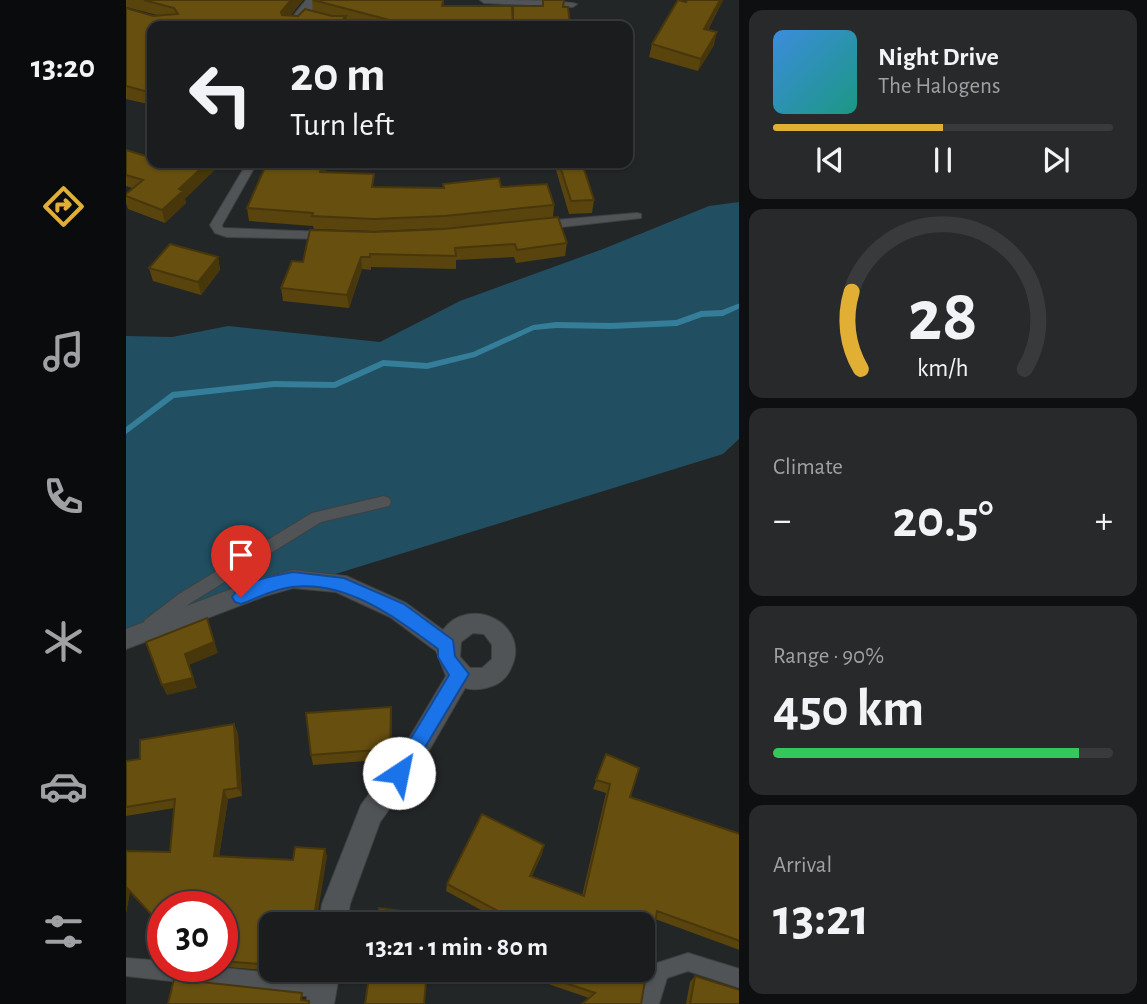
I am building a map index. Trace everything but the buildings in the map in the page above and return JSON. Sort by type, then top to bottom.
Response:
[{"type":"street","points":[[302,20],[313,0]]},
{"type":"street","points":[[131,638],[263,587],[293,579],[338,583],[398,610],[447,646]]},
{"type":"street","points":[[481,625],[492,628],[506,645],[503,666],[484,678],[471,678],[460,674],[452,666],[447,657],[447,646],[451,636],[459,629],[481,625]]},
{"type":"street","points":[[334,912],[370,814],[414,753],[460,674]]},
{"type":"lane","points":[[484,0],[573,4]]},
{"type":"lane","points":[[249,168],[216,225],[219,230],[227,233],[338,237]]},
{"type":"lane","points":[[526,226],[637,216]]},
{"type":"lane","points":[[131,638],[184,598],[317,517],[384,502]]},
{"type":"lane","points":[[649,1004],[651,993],[662,971],[688,962],[739,979]]},
{"type":"lane","points":[[126,967],[323,987]]},
{"type":"shaded area","points":[[739,202],[739,439],[723,454],[126,639],[126,336],[172,337],[228,326],[380,342],[460,301],[603,249],[709,206]]},
{"type":"waterway","points":[[126,431],[172,395],[274,384],[335,385],[383,363],[427,366],[475,354],[533,328],[556,325],[677,323],[701,314],[723,313],[739,305]]},
{"type":"route","points":[[241,597],[263,587],[293,579],[338,583],[398,610],[447,646],[447,657],[460,674],[414,753],[399,773]]}]
